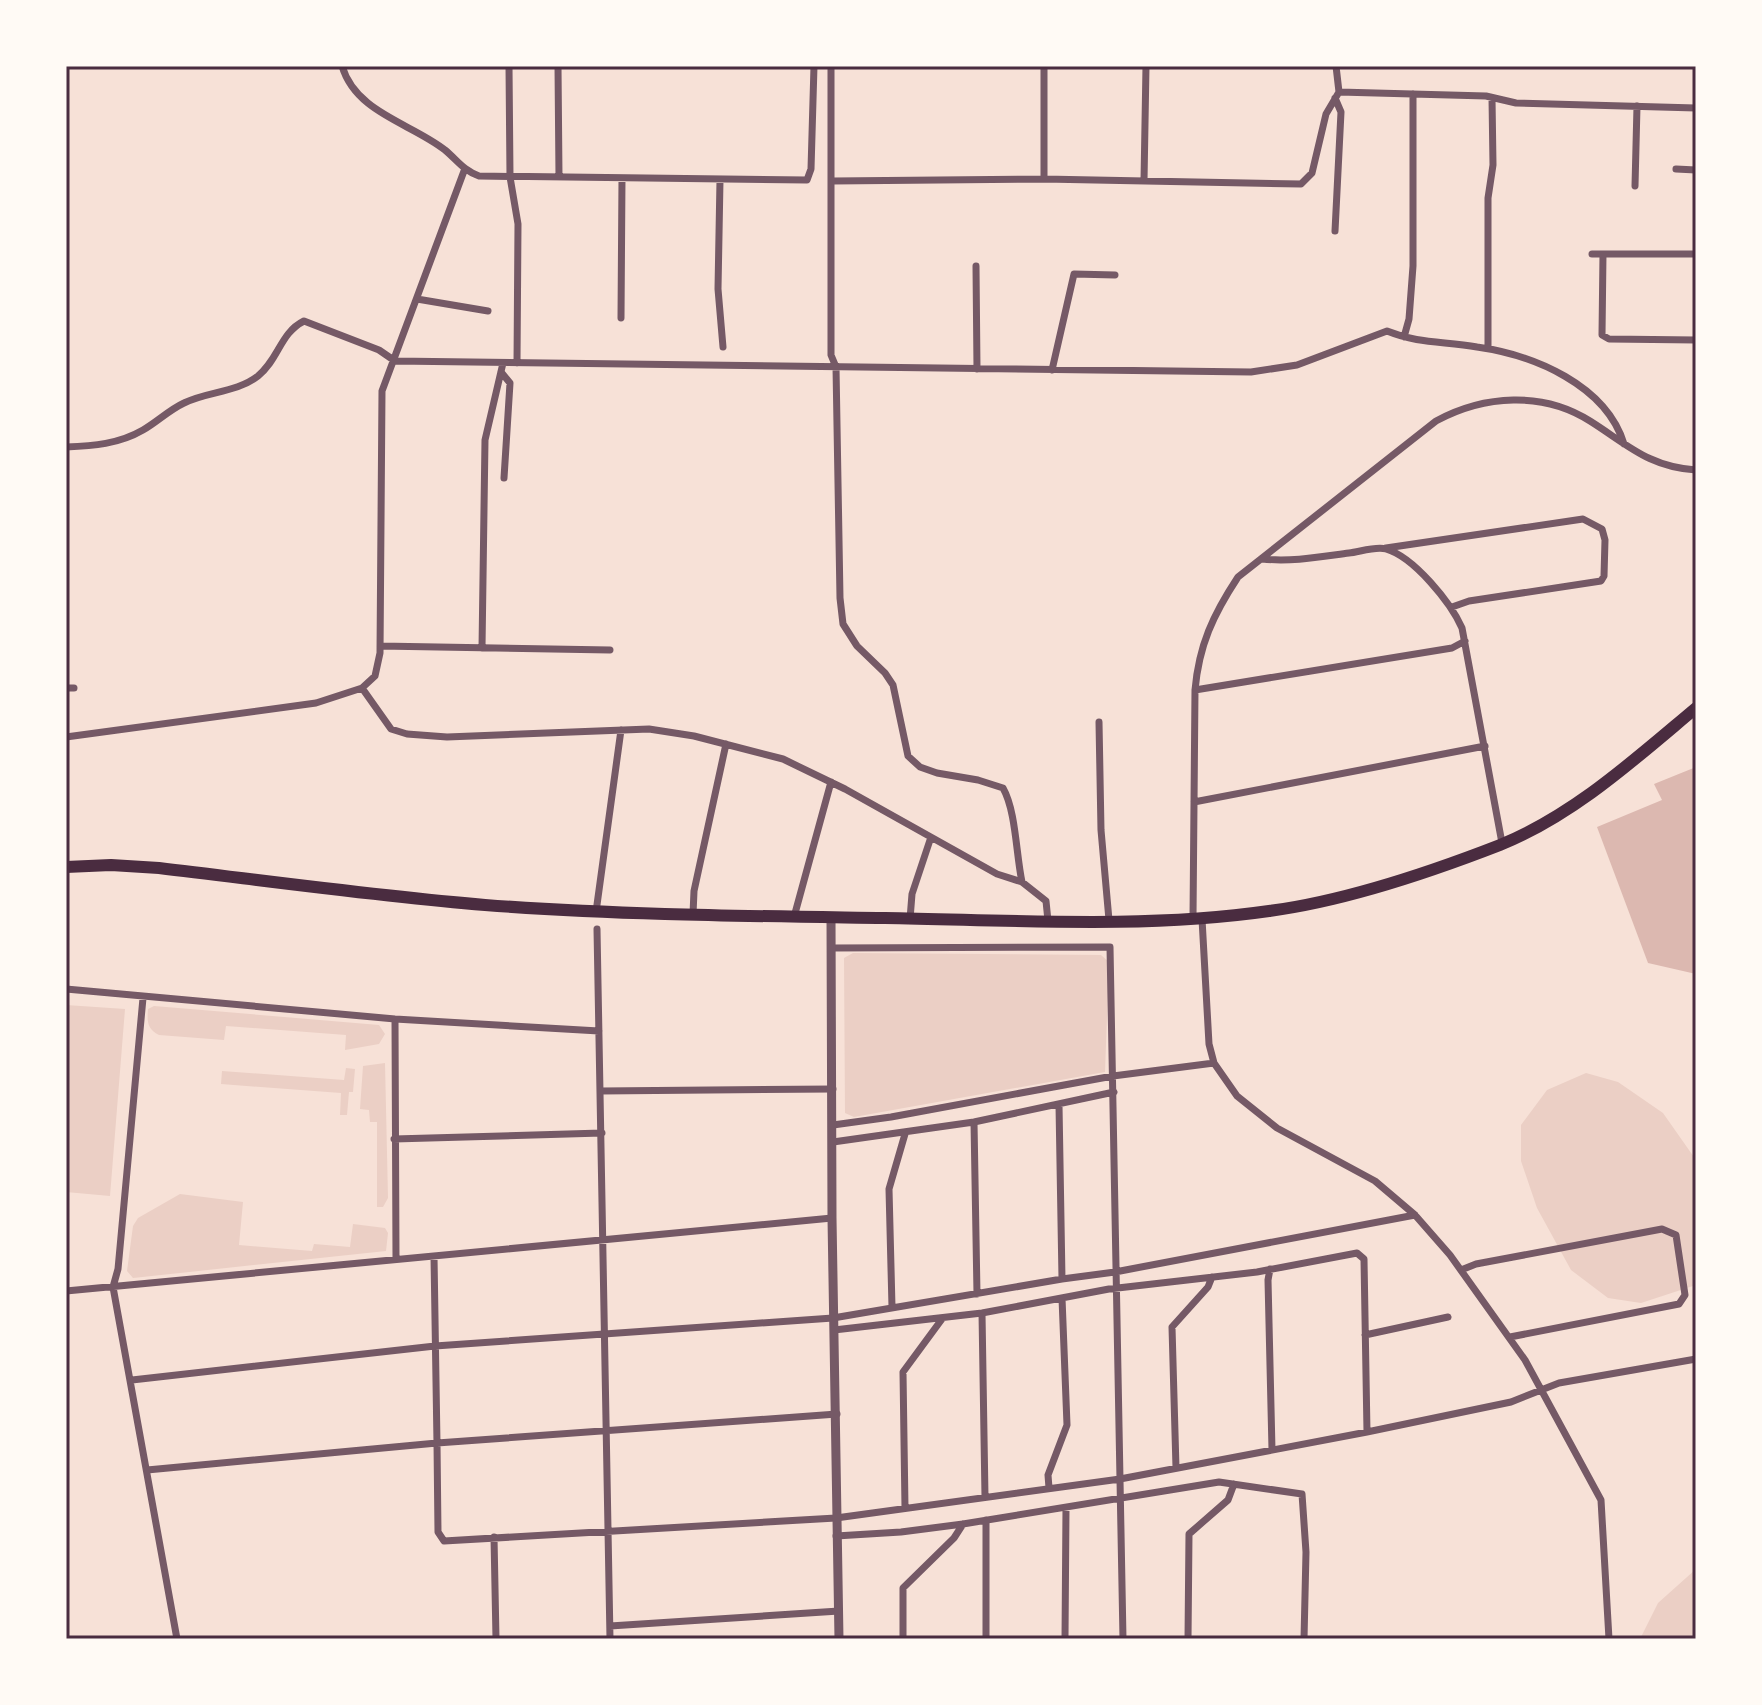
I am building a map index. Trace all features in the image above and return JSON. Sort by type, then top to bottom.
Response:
[{"type":"main road","points":[[66,867],[111,865],[159,868],[482,905],[596,912],[1048,921],[1197,918],[1272,911],[1351,895],[1502,843],[1544,823],[1582,799],[1696,708]]},
{"type":"street","points":[[342,66],[365,102],[445,151],[464,171],[479,176],[720,180],[807,180],[811,169],[814,66]]},
{"type":"street","points":[[509,66],[510,177],[518,224],[517,363]]},
{"type":"street","points":[[558,66],[559,177]]},
{"type":"street","points":[[831,66],[831,355],[836,367],[839,568],[843,624],[857,646],[893,685],[908,756],[920,767],[937,773],[1003,788],[1010,800],[1015,852],[1022,882]]},
{"type":"street","points":[[1044,66],[1044,179]]},
{"type":"street","points":[[1144,181],[1146,66]]},
{"type":"street","points":[[1335,231],[1341,112],[1336,66]]},
{"type":"street","points":[[1337,95],[1413,94],[1492,98],[1516,103],[1696,108]]},
{"type":"street","points":[[1404,337],[1409,319],[1413,266],[1413,94]]},
{"type":"street","points":[[833,181],[1044,179],[1301,184],[1312,173],[1326,114],[1337,95]]},
{"type":"street","points":[[1488,348],[1492,98]]},
{"type":"street","points":[[1635,186],[1637,106]]},
{"type":"street","points":[[1676,169],[1696,170]]},
{"type":"street","points":[[66,737],[316,703],[362,688],[375,676],[380,646],[382,391],[464,171]]},
{"type":"street","points":[[621,318],[622,178]]},
{"type":"street","points":[[720,180],[718,289],[723,347]]},
{"type":"street","points":[[1592,254],[1696,254]]},
{"type":"street","points":[[1603,254],[1602,335],[1609,339],[1696,340]]},
{"type":"street","points":[[976,266],[977,369]]},
{"type":"street","points":[[1052,370],[1074,274],[1115,275]]},
{"type":"street","points":[[417,299],[488,311]]},
{"type":"street","points":[[66,447],[96,446],[122,440],[185,403],[236,389],[260,375],[276,355],[290,328],[304,321],[379,350],[395,361],[502,367],[517,363],[1251,372],[1297,365],[1387,331],[1404,337],[1488,348],[1543,366],[1570,380],[1602,405],[1618,425],[1624,444]]},
{"type":"street","points":[[502,367],[510,383],[504,478]]},
{"type":"street","points":[[482,648],[485,440],[502,367]]},
{"type":"street","points":[[1609,1639],[1601,1500],[1510,1337],[1461,1270],[1415,1215],[1375,1181],[1277,1128],[1237,1096],[1214,1063],[1206,1019],[1197,918],[1195,690],[1199,654],[1221,603],[1238,577],[1436,421],[1459,409],[1501,400],[1559,405],[1588,420],[1634,453],[1659,464],[1696,470]]},
{"type":"street","points":[[1262,559],[1289,562],[1583,519],[1602,529],[1605,552],[1601,581],[1469,601],[1452,607]]},
{"type":"street","points":[[1384,548],[1417,570],[1440,591],[1462,628],[1502,843]]},
{"type":"street","points":[[1195,690],[1452,648],[1465,641]]},
{"type":"street","points":[[380,646],[610,650]]},
{"type":"street","points":[[362,688],[391,729],[407,734],[447,737],[649,729],[694,736],[783,759],[831,782],[997,874],[1022,882],[1046,901],[1048,921]]},
{"type":"street","points":[[1099,722],[1101,830],[1109,920]]},
{"type":"street","points":[[596,912],[621,730]]},
{"type":"street","points":[[693,914],[694,891],[726,744]]},
{"type":"street","points":[[1194,802],[1485,746]]},
{"type":"street","points":[[794,917],[831,782]]},
{"type":"street","points":[[910,919],[912,894],[931,837]]},
{"type":"street","points":[[831,917],[833,1318],[839,1639]]},
{"type":"street","points":[[597,929],[610,1639]]},
{"type":"street","points":[[832,948],[1110,947],[1123,1639]]},
{"type":"street","points":[[66,989],[395,1019],[599,1031]]},
{"type":"street","points":[[143,998],[118,1269],[113,1287],[177,1639]]},
{"type":"street","points":[[395,1019],[396,1259]]},
{"type":"street","points":[[833,1125],[1113,1076],[1214,1063]]},
{"type":"street","points":[[601,1091],[833,1089]]},
{"type":"street","points":[[833,1142],[974,1122],[1114,1092]]},
{"type":"street","points":[[1059,1105],[1062,1279]]},
{"type":"street","points":[[974,1122],[977,1294]]},
{"type":"street","points":[[394,1139],[602,1133]]},
{"type":"street","points":[[892,1307],[889,1189],[905,1134]]},
{"type":"street","points":[[132,1380],[435,1346],[833,1318],[1115,1272],[1415,1215]]},
{"type":"street","points":[[66,1291],[832,1218]]},
{"type":"street","points":[[1461,1270],[1476,1264],[1662,1229],[1676,1235],[1685,1295],[1679,1304],[1510,1337]]},
{"type":"street","points":[[834,1330],[943,1319],[1116,1288],[1270,1269],[1357,1253],[1364,1259],[1367,1432]]},
{"type":"street","points":[[434,1256],[438,1532],[444,1541],[836,1518],[1120,1479],[1511,1402],[1559,1383],[1696,1359]]},
{"type":"street","points":[[1270,1269],[1272,1450]]},
{"type":"street","points":[[1176,1468],[1172,1327],[1208,1287],[1212,1277]]},
{"type":"street","points":[[1049,1488],[1048,1475],[1067,1425],[1062,1298]]},
{"type":"street","points":[[982,1313],[985,1497]]},
{"type":"street","points":[[1365,1335],[1448,1317]]},
{"type":"street","points":[[905,1508],[903,1372],[943,1319]]},
{"type":"street","points":[[147,1470],[437,1443],[837,1414]]},
{"type":"street","points":[[836,1536],[963,1524],[1219,1482],[1302,1494],[1306,1552],[1304,1639]]},
{"type":"street","points":[[1188,1639],[1189,1534],[1228,1500],[1234,1484]]},
{"type":"street","points":[[1065,1639],[1066,1508]]},
{"type":"street","points":[[986,1520],[986,1639]]},
{"type":"street","points":[[903,1639],[903,1588],[954,1538],[963,1524]]},
{"type":"street","points":[[494,1537],[496,1639]]},
{"type":"street","points":[[610,1626],[839,1611]]},
{"type":"shaded area","points":[[1696,767],[1696,974],[1648,963],[1597,827],[1662,800],[1654,784]]},
{"type":"shaded area","points":[[853,953],[1101,955],[1109,962],[1105,1072],[854,1117],[845,1113],[844,958]]},
{"type":"shaded area","points":[[66,1005],[125,1009],[110,1196],[66,1192]]},
{"type":"shaded area","points":[[154,1006],[379,1025],[385,1034],[379,1044],[345,1050],[346,1035],[226,1026],[224,1040],[159,1035],[152,1030],[148,1021],[148,1009]]},
{"type":"shaded area","points":[[385,1063],[388,1198],[383,1207],[377,1207],[377,1122],[370,1122],[369,1110],[360,1109],[363,1066]]},
{"type":"shaded area","points":[[346,1068],[355,1069],[347,1115],[340,1115],[341,1093],[221,1084],[222,1071],[344,1080]]},
{"type":"shaded area","points":[[1586,1073],[1618,1082],[1663,1113],[1696,1160],[1696,1285],[1641,1303],[1608,1298],[1571,1270],[1537,1208],[1521,1161],[1521,1125],[1547,1090]]},
{"type":"shaded area","points":[[180,1194],[243,1202],[239,1245],[312,1251],[314,1244],[350,1247],[353,1224],[385,1228],[388,1233],[386,1251],[133,1278],[127,1271],[133,1226],[138,1218]]},
{"type":"shaded area","points":[[1696,1569],[1696,1639],[1640,1639],[1658,1603]]}]
